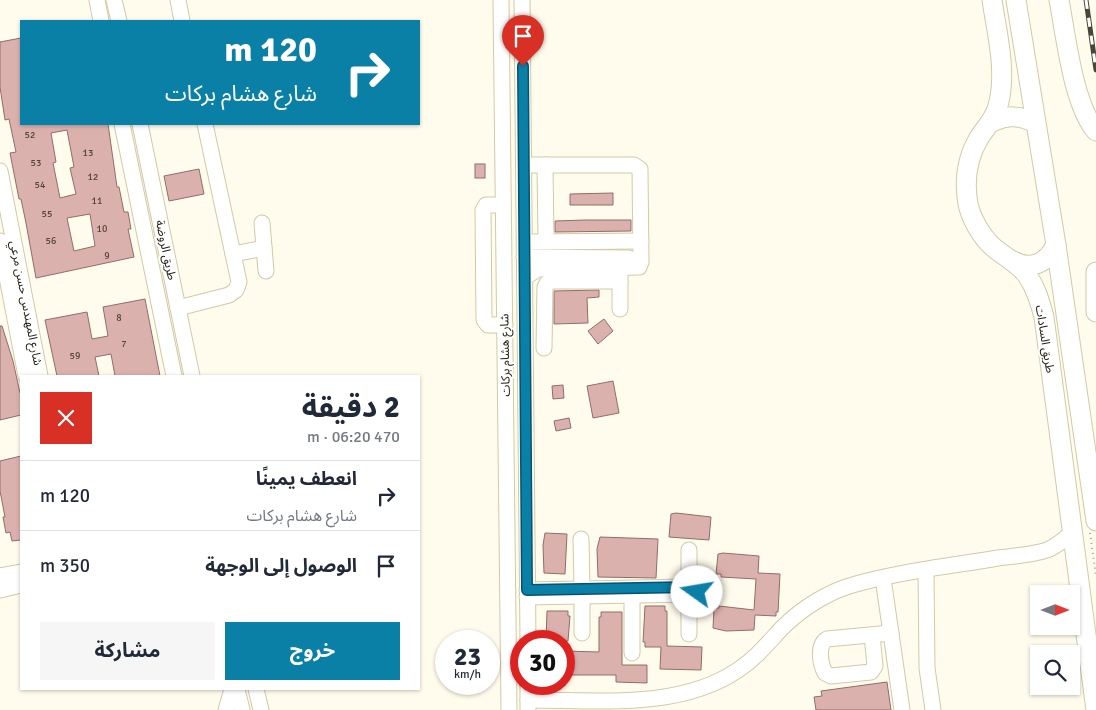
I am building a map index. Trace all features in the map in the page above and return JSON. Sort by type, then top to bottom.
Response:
[{"type":"main road","name":"طريق السادات","points":[[992,0],[1001,72],[997,108],[992,122],[979,138],[970,159],[966,182],[968,205],[977,227],[991,245],[1026,274],[1037,294],[1044,317],[1096,710]]},
{"type":"main road","name":"طريق السادات","points":[[1016,0],[1056,245],[1096,521]]},
{"type":"main road","points":[[1058,0],[1081,106],[1096,131]]},
{"type":"main road","points":[[992,122],[1002,117],[1014,116],[1025,118],[1035,123]]},
{"type":"main road","points":[[1010,259],[1020,265],[1031,266],[1042,263],[1051,256],[1056,245]]},
{"type":"main road","points":[[1096,272],[1096,311]]},
{"type":"main road","points":[[1044,317],[1050,308],[1055,306],[1065,312]]},
{"type":"street","points":[[97,0],[101,20]]},
{"type":"street","points":[[114,0],[119,20]]},
{"type":"street","points":[[178,0],[182,20]]},
{"type":"street","name":"شارع هشام بركات","points":[[501,0],[509,710]]},
{"type":"street","name":"شارع هشام بركات","points":[[522,0],[528,630]]},
{"type":"street","points":[[502,46],[522,46]]},
{"type":"street","name":"طريق الروضة","points":[[122,125],[174,375]]},
{"type":"street","name":"طريق الروضة","points":[[140,125],[192,375]]},
{"type":"street","points":[[178,308],[233,293],[238,282],[204,125]]},
{"type":"street","points":[[524,165],[638,166],[640,172],[641,241],[639,267],[620,274],[547,283],[545,287],[544,344],[525,340]]},
{"type":"street","points":[[539,241],[545,165]]},
{"type":"street","name":"شارع المهندس حسن مرعي","points":[[0,171],[40,375]]},
{"type":"street","points":[[262,223],[266,271]]},
{"type":"street","points":[[524,224],[539,241]]},
{"type":"street","name":"شارع المهندس حسن مرعي","points":[[0,241],[26,375]]},
{"type":"street","points":[[524,256],[539,241],[641,241]]},
{"type":"street","points":[[233,254],[264,248]]},
{"type":"street","points":[[524,256],[641,258]]},
{"type":"street","points":[[524,277],[538,269],[620,274]]},
{"type":"street","points":[[620,274],[620,309]]},
{"type":"street","points":[[0,296],[13,310]]},
{"type":"street","points":[[168,346],[177,348],[185,342]]},
{"type":"street","points":[[506,485],[526,484]]},
{"type":"street","points":[[528,705],[651,699],[680,695],[710,685],[738,670],[762,651],[783,627],[804,609],[829,594],[846,587],[883,578],[1046,550],[1072,533]]},
{"type":"street","points":[[581,539],[582,633]]},
{"type":"street","points":[[689,550],[689,634]]},
{"type":"street","points":[[1046,550],[1061,554],[1075,561]]},
{"type":"street","points":[[926,570],[927,668],[933,710]]},
{"type":"street","points":[[0,590],[16,574]]},
{"type":"street","points":[[883,578],[902,710]]},
{"type":"street","points":[[527,593],[689,591]]},
{"type":"street","points":[[582,592],[632,595],[689,591]]},
{"type":"street","points":[[632,595],[632,653]]},
{"type":"street","points":[[872,635],[891,633]]},
{"type":"street","points":[[226,710],[232,690]]},
{"type":"street","points":[[237,690],[242,710]]},
{"type":"street","points":[[256,690],[261,710]]},
{"type":"building","points":[[20,38],[20,125],[108,125],[117,187],[119,187],[124,212],[128,212],[131,229],[128,229],[134,257],[36,278],[10,153],[16,152],[9,119],[5,120],[0,87],[0,42]],"holes":[[[67,130],[74,167],[70,168],[76,194],[60,198],[53,163],[56,162],[51,133]],[[90,214],[95,246],[74,251],[67,218]]]},
{"type":"building","points":[[475,164],[485,164],[485,178],[475,178]]},
{"type":"building","points":[[199,169],[204,194],[169,201],[164,176]]},
{"type":"building","points":[[613,193],[613,205],[570,205],[570,194]]},
{"type":"building","points":[[631,220],[631,231],[555,232],[555,221]]},
{"type":"building","points":[[599,290],[599,297],[587,298],[588,323],[554,324],[554,291]]},
{"type":"building","points":[[145,299],[160,375],[115,375],[111,354],[95,357],[99,375],[57,375],[45,320],[87,312],[92,339],[108,336],[103,307]]},
{"type":"building","points":[[604,319],[613,331],[598,344],[588,331]]},
{"type":"building","points":[[0,326],[2,326],[13,361],[20,393],[20,415],[0,420]]},
{"type":"building","points":[[613,381],[619,413],[593,418],[587,386]]},
{"type":"building","points":[[563,385],[564,398],[553,399],[552,386]]},
{"type":"building","points":[[569,418],[571,428],[556,431],[554,421]]},
{"type":"building","points":[[20,456],[20,540],[12,541],[10,532],[6,533],[0,491],[0,461]]},
{"type":"building","points":[[671,514],[711,517],[709,540],[669,537]]},
{"type":"building","points":[[545,533],[567,534],[565,574],[544,573],[543,545]]},
{"type":"building","points":[[600,537],[658,539],[656,578],[598,577],[597,549]]},
{"type":"building","points":[[718,554],[759,556],[758,573],[780,574],[778,612],[776,612],[776,616],[755,615],[754,630],[726,631],[713,628],[714,608],[719,608],[719,606],[754,610],[756,579],[721,577],[721,574],[716,574]]},
{"type":"building","points":[[645,606],[665,606],[665,611],[667,611],[667,646],[702,647],[701,670],[660,669],[661,647],[645,647],[645,642],[643,642]]},
{"type":"building","points":[[547,611],[568,611],[568,616],[570,616],[569,630],[546,630]]},
{"type":"building","points":[[601,612],[622,612],[622,665],[647,665],[647,683],[616,682],[616,675],[575,675],[575,651],[599,652],[599,617],[601,617]]},
{"type":"building","points":[[887,682],[891,710],[816,710],[814,697],[822,696],[821,691]]},
{"type":"railway","points":[[1086,0],[1096,70]]},
{"type":"route","points":[[523,66],[527,590],[695,587],[697,592]]}]
